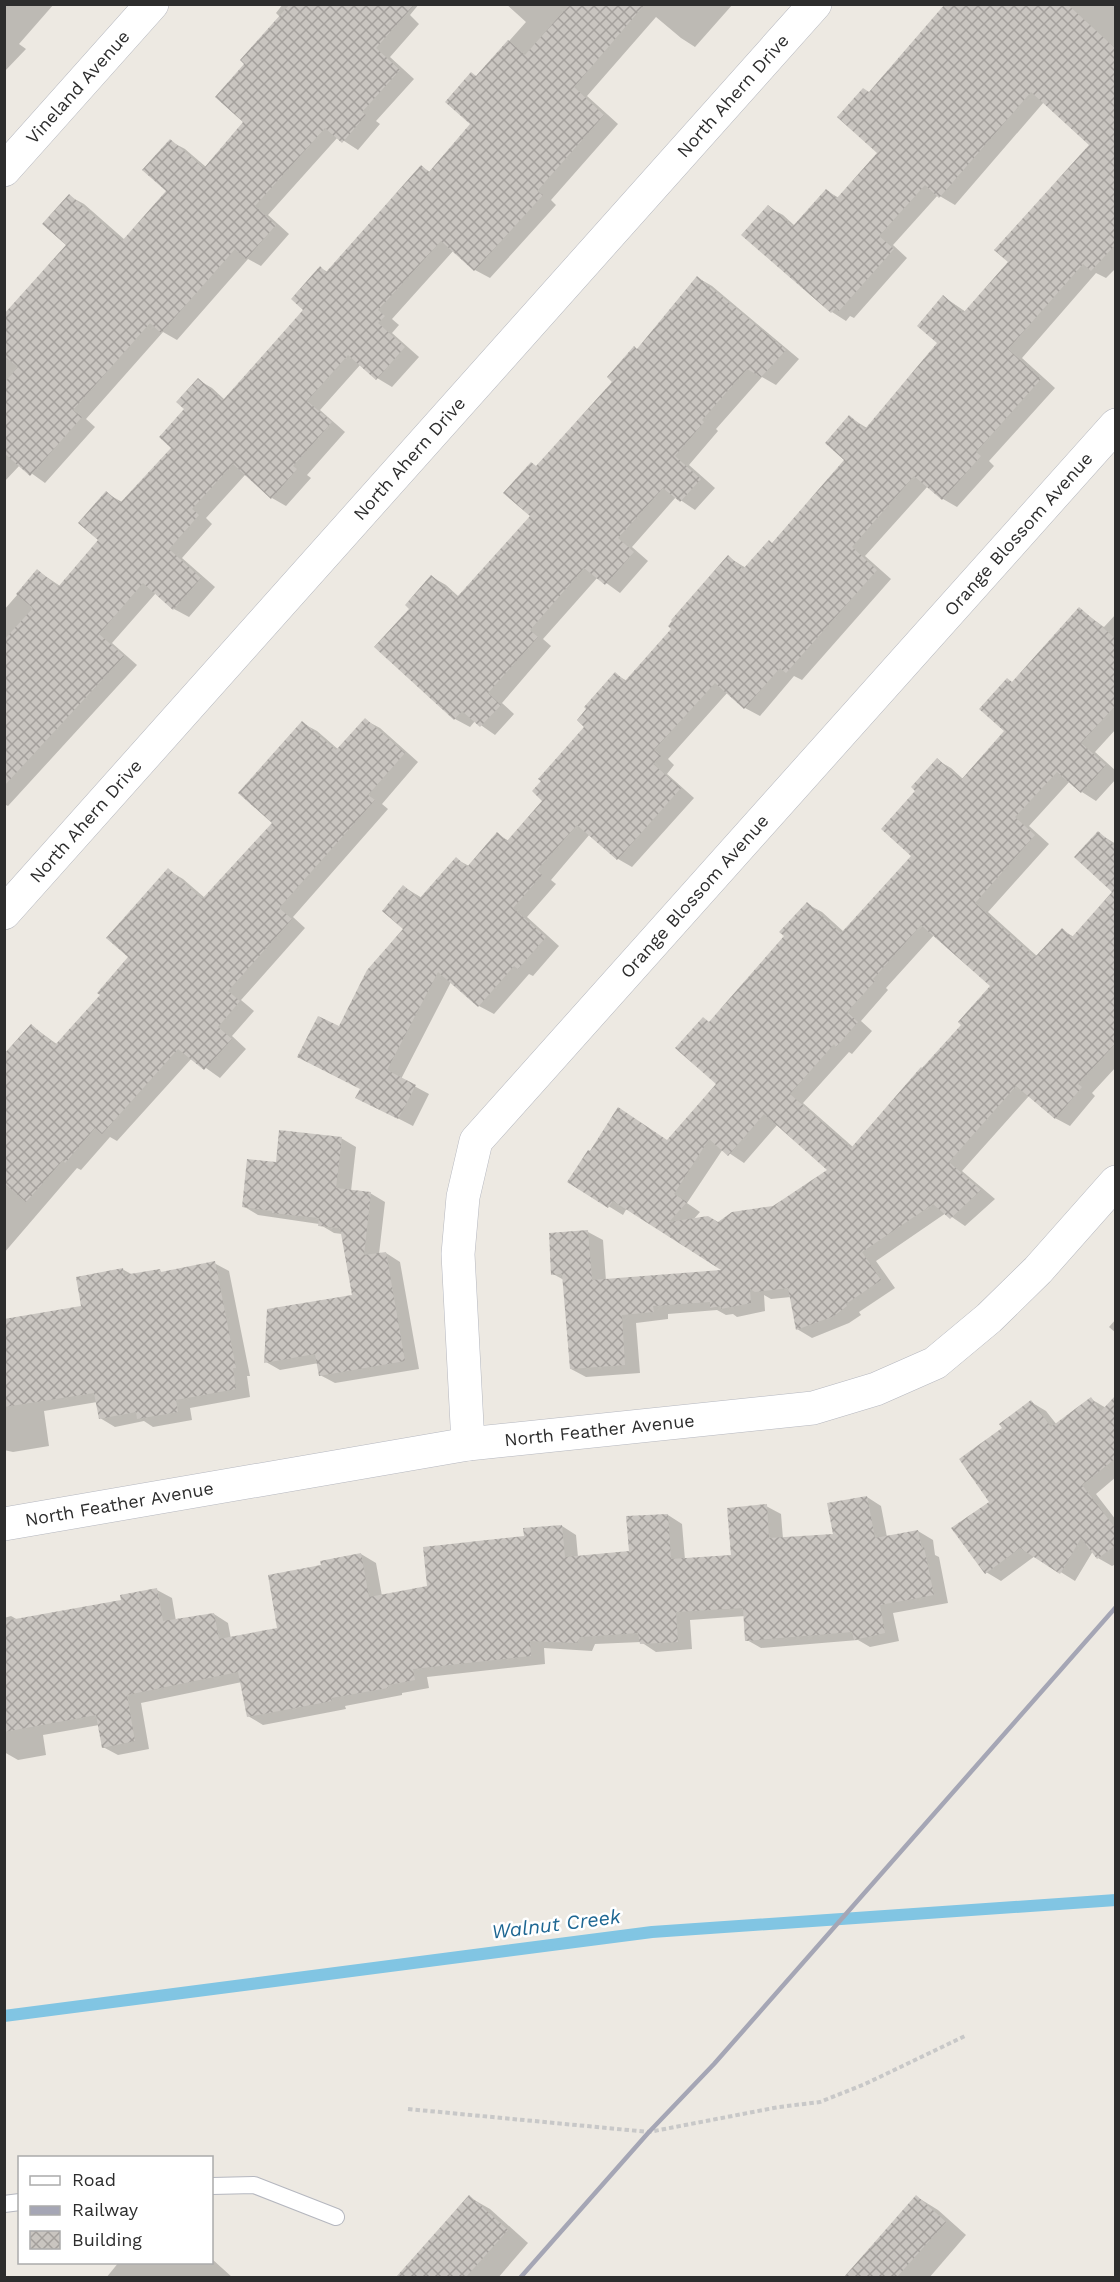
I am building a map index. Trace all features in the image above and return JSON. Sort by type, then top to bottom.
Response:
[{"type":"street","name":"Vineland Avenue","points":[[4,170],[152,4]]},
{"type":"street","name":"North Ahern Drive","points":[[4,913],[815,4]]},
{"type":"street","name":"Orange Blossom Avenue","points":[[468,1444],[458,1254],[463,1197],[476,1141],[1116,425]]},
{"type":"street","name":"North Feather Avenue","points":[[4,1524],[468,1444],[813,1408],[876,1389],[935,1363],[989,1318],[1038,1270],[1116,1182]]},
{"type":"lane","points":[[213,2186],[254,2185],[336,2217]]},
{"type":"path","points":[[408,2109],[649,2132],[779,2107],[820,2102],[866,2084],[967,2035]]},
{"type":"building","points":[[290,4],[415,4],[376,48],[400,70],[362,112],[366,115],[342,143],[325,128],[255,206],[276,225],[246,259],[235,249],[161,333],[150,323],[73,410],[82,417],[30,476],[4,453],[4,383],[18,367],[4,356],[4,314],[66,245],[42,224],[69,194],[122,241],[166,191],[142,170],[170,139],[204,168],[243,122],[215,97],[244,64],[240,60]]},
{"type":"building","points":[[570,4],[645,4],[574,87],[604,115],[537,191],[543,195],[474,271],[441,241],[378,310],[385,316],[378,323],[405,347],[376,380],[348,355],[307,401],[332,422],[293,466],[297,469],[271,499],[233,464],[192,509],[199,515],[169,549],[201,578],[173,610],[143,583],[99,634],[124,656],[4,786],[4,640],[33,608],[16,594],[37,569],[58,587],[98,540],[78,523],[106,491],[120,503],[171,448],[159,437],[184,409],[176,402],[198,378],[223,400],[303,310],[291,299],[320,266],[326,272],[421,165],[429,172],[470,124],[445,102],[471,72],[476,76],[508,40],[525,55]]},
{"type":"building","points":[[945,4],[1067,4],[1116,49],[1116,244],[1091,271],[1083,264],[1008,349],[1041,379],[976,452],[981,456],[942,500],[914,476],[852,547],[877,570],[786,673],[780,668],[744,709],[715,683],[654,750],[661,756],[653,764],[681,788],[617,860],[577,825],[537,870],[542,875],[513,908],[546,937],[518,969],[514,966],[478,1007],[438,972],[387,1070],[416,1085],[398,1119],[355,1098],[360,1089],[297,1057],[318,1016],[339,1026],[367,970],[403,929],[382,911],[403,885],[419,899],[456,857],[467,867],[497,832],[507,841],[542,801],[532,791],[541,781],[538,779],[584,727],[577,720],[586,709],[584,707],[615,672],[625,681],[671,629],[668,626],[671,620],[728,555],[743,569],[769,540],[772,543],[844,460],[825,443],[849,415],[865,429],[937,343],[917,326],[943,295],[963,313],[1008,262],[994,250],[1089,145],[1031,92],[939,198],[925,185],[879,236],[894,249],[839,311],[836,308],[831,313],[741,235],[768,205],[793,226],[826,189],[837,198],[877,153],[837,117],[863,88],[869,92]]},
{"type":"building","points":[[697,276],[786,350],[761,377],[747,369],[702,420],[704,422],[675,456],[701,479],[680,502],[663,488],[618,538],[634,552],[605,585],[584,568],[530,630],[538,637],[488,693],[501,705],[480,727],[462,711],[454,720],[374,647],[409,609],[405,605],[431,575],[457,597],[530,516],[503,493],[531,462],[536,466],[612,382],[607,377],[634,346],[637,349]]},
{"type":"building","points":[[1079,607],[1116,639],[1116,705],[1081,743],[1106,765],[1081,793],[1057,772],[1015,817],[1035,835],[975,903],[1035,957],[1062,928],[1072,937],[1112,892],[1074,857],[1098,831],[1116,847],[1116,1043],[1078,1084],[1082,1087],[1055,1119],[1016,1086],[949,1162],[981,1190],[950,1219],[933,1204],[862,1252],[881,1280],[846,1304],[847,1306],[834,1316],[796,1330],[788,1288],[755,1292],[750,1289],[751,1303],[721,1309],[721,1306],[710,1308],[710,1302],[653,1306],[654,1312],[622,1315],[625,1365],[570,1369],[562,1274],[551,1275],[549,1233],[588,1230],[592,1280],[721,1270],[613,1201],[608,1208],[567,1182],[618,1107],[667,1140],[716,1084],[675,1048],[703,1017],[709,1022],[784,936],[779,932],[807,902],[841,933],[911,856],[881,829],[915,791],[911,787],[937,758],[961,780],[1004,731],[979,709],[1007,678],[1012,682]],"holes":[[[921,925],[990,986],[958,1022],[961,1025],[921,1067],[851,1148],[790,1094],[834,1044],[836,1047],[858,1022],[847,1012]],[[764,1114],[827,1170],[773,1206],[732,1212],[718,1222],[708,1216],[669,1222],[687,1202],[674,1194],[709,1139],[728,1156]]]},
{"type":"building","points":[[365,718],[405,753],[368,795],[375,800],[279,908],[292,919],[228,991],[240,1001],[218,1027],[232,1039],[204,1070],[178,1049],[102,1134],[95,1128],[65,1163],[63,1160],[26,1202],[4,1183],[4,1054],[31,1024],[55,1045],[100,995],[97,993],[128,957],[106,938],[168,868],[202,899],[272,823],[238,793],[302,721],[336,750]]},
{"type":"building","points":[[279,1130],[342,1137],[336,1188],[371,1192],[364,1255],[386,1252],[405,1361],[319,1376],[315,1354],[264,1363],[267,1309],[352,1295],[340,1228],[318,1226],[319,1218],[242,1207],[247,1159],[276,1162]]},
{"type":"building","points":[[215,1261],[236,1368],[233,1368],[236,1389],[176,1400],[178,1412],[137,1419],[136,1412],[99,1419],[94,1393],[4,1407],[4,1319],[81,1306],[76,1277],[123,1268],[124,1275],[160,1269],[161,1272]]},
{"type":"building","points":[[1116,1395],[1116,1458],[1082,1485],[1116,1529],[1116,1545],[1097,1559],[1081,1538],[1060,1574],[1020,1548],[985,1574],[951,1528],[989,1502],[959,1459],[1002,1428],[999,1424],[1031,1400],[1051,1427],[1091,1397],[1101,1411]]},
{"type":"building","points":[[867,1496],[875,1538],[918,1530],[934,1595],[880,1605],[885,1633],[854,1640],[852,1632],[745,1641],[743,1608],[676,1612],[678,1642],[640,1644],[638,1633],[580,1637],[577,1643],[530,1641],[531,1656],[413,1669],[415,1680],[388,1685],[388,1688],[247,1717],[238,1672],[127,1695],[135,1741],[102,1748],[96,1715],[4,1732],[4,1621],[121,1600],[120,1595],[157,1588],[163,1621],[214,1613],[219,1639],[277,1628],[268,1575],[321,1565],[320,1561],[361,1553],[369,1597],[427,1586],[423,1547],[524,1536],[523,1528],[562,1525],[565,1557],[629,1551],[626,1516],[668,1514],[671,1559],[731,1555],[727,1508],[767,1504],[769,1538],[833,1534],[827,1503]]},
{"type":"building","points":[[469,2195],[508,2230],[466,2277],[396,2277]]},
{"type":"building","points":[[916,2195],[946,2222],[897,2277],[844,2277]]},
{"type":"waterway","name":"Walnut Creek","points":[[4,2016],[652,1932],[1116,1900]]},
{"type":"railway","points":[[520,2278],[649,2132],[714,2064],[1116,1607]]}]
